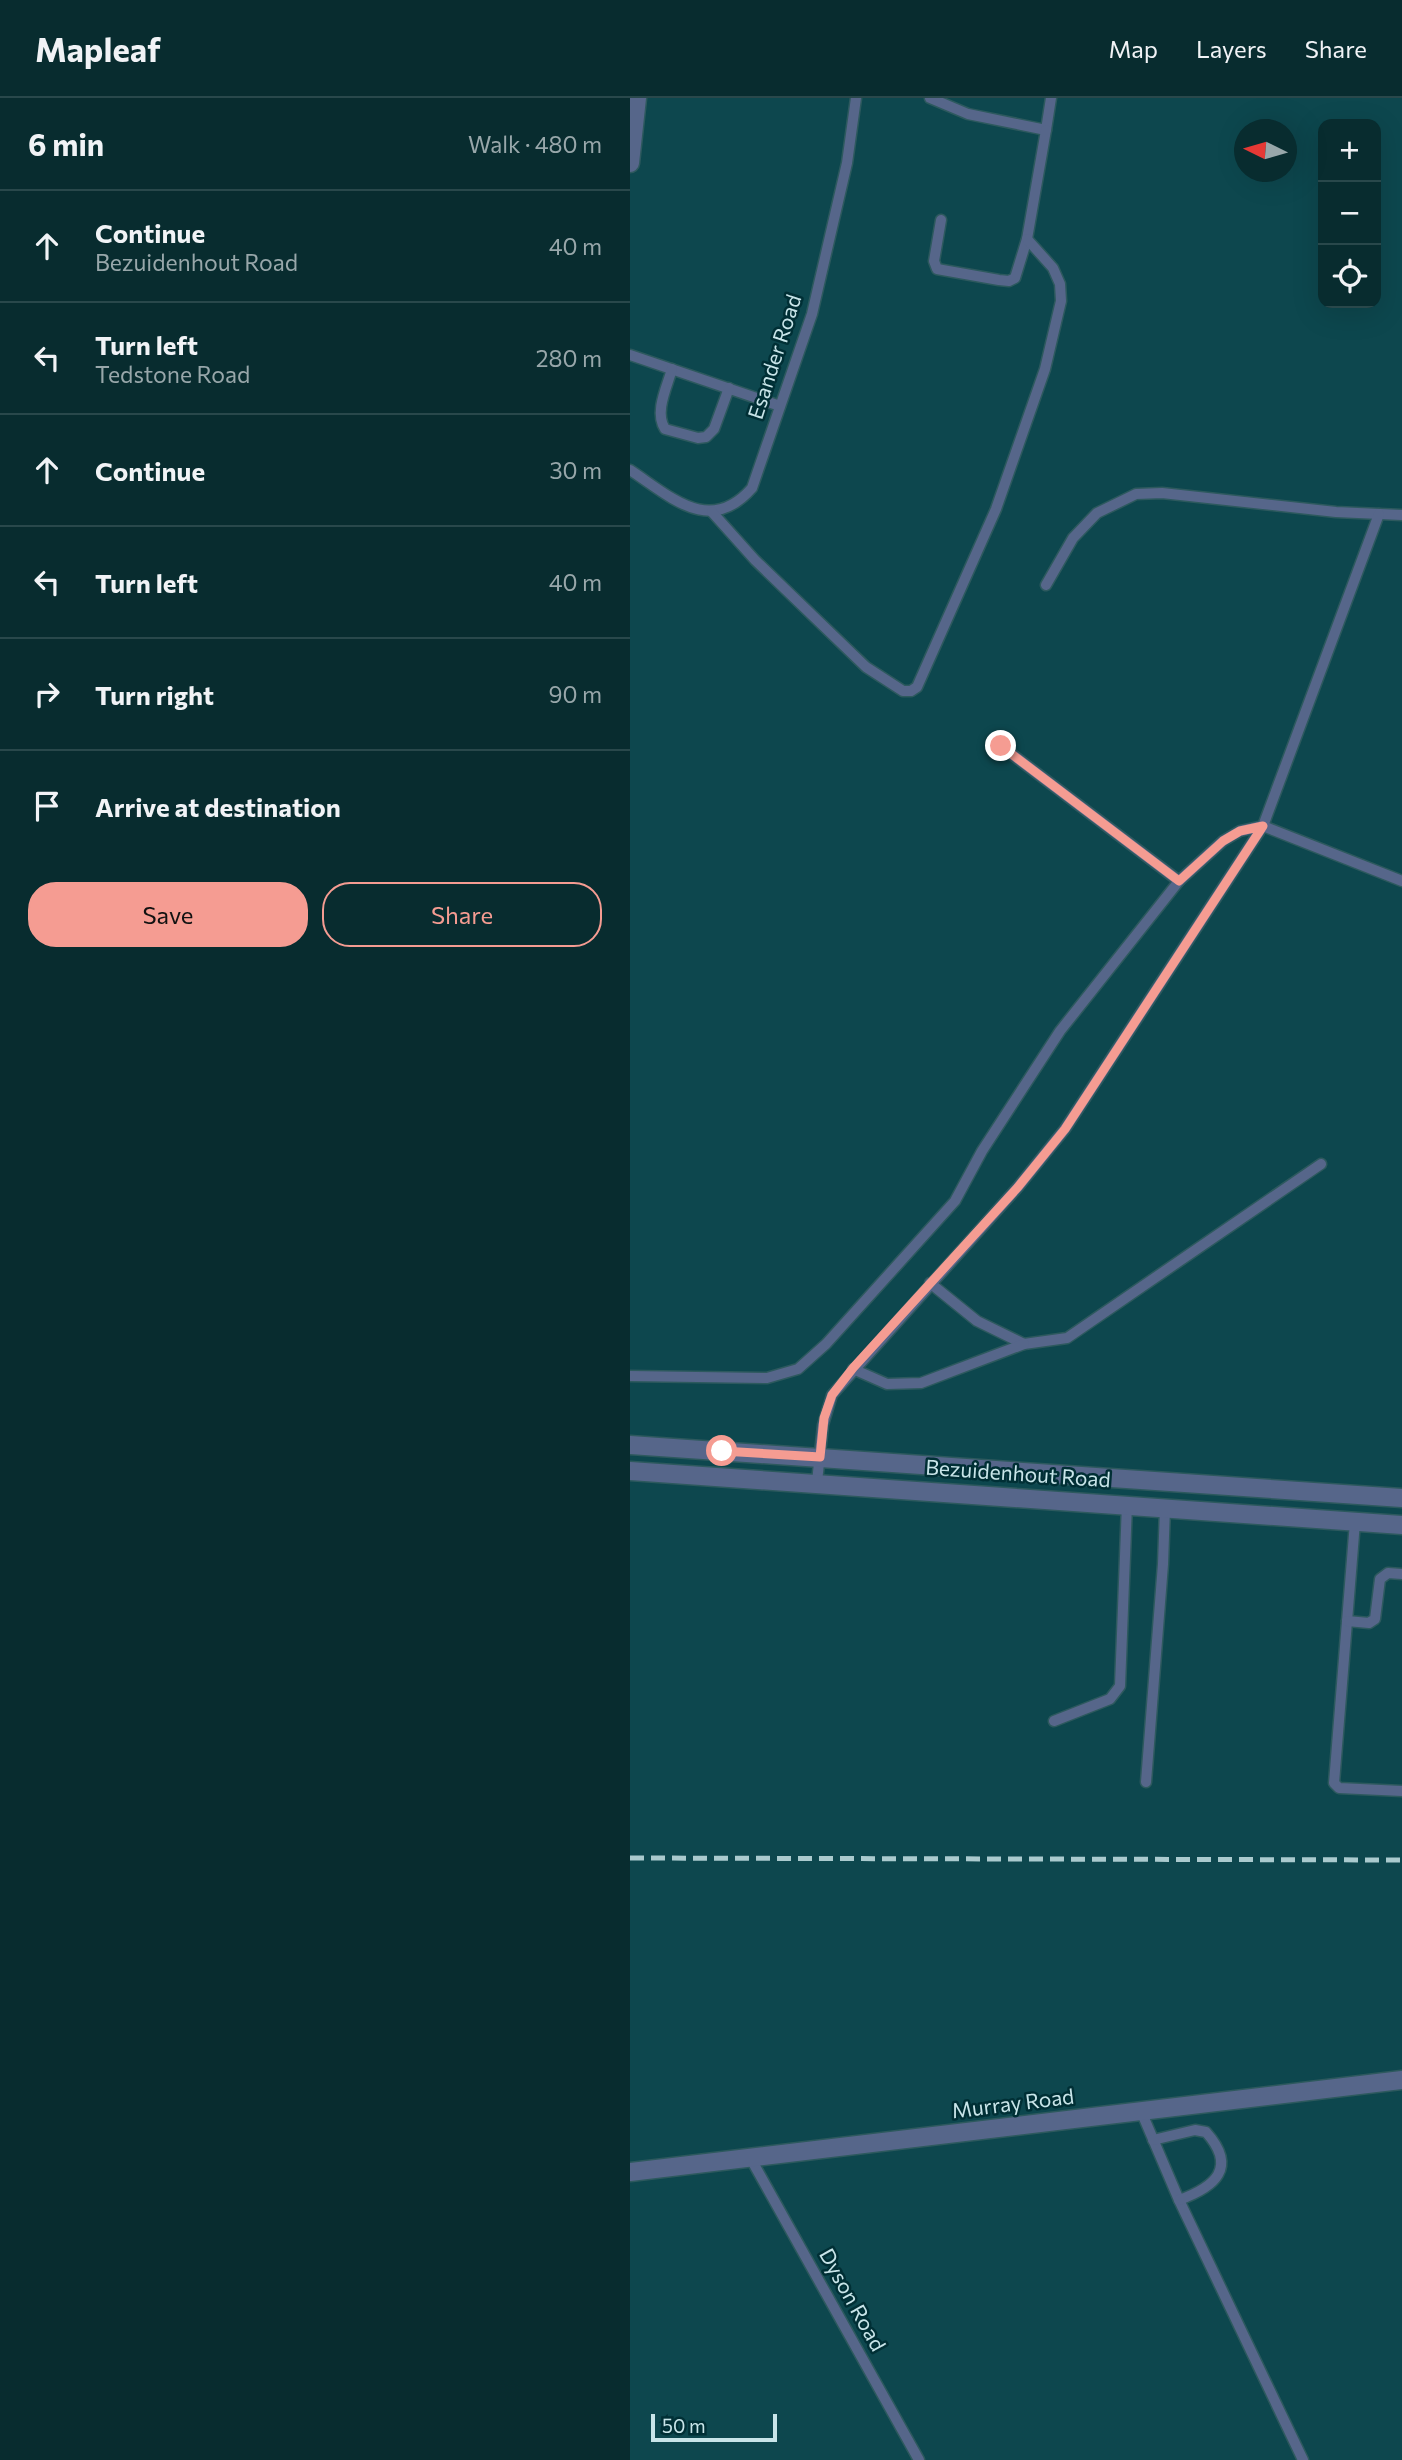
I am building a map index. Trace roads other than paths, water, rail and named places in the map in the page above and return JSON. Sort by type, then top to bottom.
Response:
[{"type":"street","points":[[630,163],[637,98]]},
{"type":"street","name":"Bezuidenhout Road","points":[[630,1445],[1402,1498]]},
{"type":"street","points":[[744,1478],[745,1452]]},
{"type":"street","name":"Bezuidenhout Road","points":[[630,1471],[1402,1525]]},
{"type":"street","points":[[1121,1479],[1123,1504]]},
{"type":"street","points":[[1344,1494],[1348,1521]]},
{"type":"street","name":"Murray Road","points":[[630,2172],[1402,2080]]},
{"type":"lane","name":"Esander Road","points":[[712,512],[735,504],[752,488],[812,314],[846,163],[856,98]]},
{"type":"lane","points":[[930,98],[968,114],[1046,130]]},
{"type":"lane","points":[[941,220],[934,261],[937,269],[1009,281],[1015,278],[1027,239],[1051,98]]},
{"type":"lane","points":[[630,470],[681,503],[696,510],[712,512],[755,560],[866,667],[903,691],[918,687],[996,509],[1045,369],[1061,301],[1060,284],[1053,268],[1027,239]]},
{"type":"lane","points":[[630,355],[780,406]]},
{"type":"lane","points":[[672,369],[660,412],[660,421],[665,429],[698,438],[706,437],[713,429],[729,388]]},
{"type":"lane","points":[[1046,585],[1073,538],[1097,513],[1136,494],[1162,493],[1336,512],[1402,515]]},
{"type":"lane","points":[[817,1482],[824,1418],[832,1395],[853,1368],[1018,1187],[1065,1129],[1263,826],[1379,514]]},
{"type":"lane","points":[[1001,746],[1179,881]]},
{"type":"lane","points":[[630,1376],[767,1378],[798,1369],[826,1344],[955,1201],[982,1150],[1060,1031],[1179,881],[1223,841],[1240,831],[1263,826],[1402,881]]},
{"type":"lane","points":[[853,1368],[887,1384],[921,1383],[1024,1344],[1068,1338],[1321,1164]]},
{"type":"lane","points":[[930,1283],[977,1321],[1024,1344]]},
{"type":"lane","points":[[1054,1721],[1110,1699],[1120,1686],[1123,1504]]},
{"type":"lane","points":[[1146,1782],[1165,1508]]},
{"type":"lane","points":[[1348,1521],[1347,1621],[1334,1783],[1339,1788],[1402,1791]]},
{"type":"lane","points":[[1347,1621],[1369,1623],[1375,1619],[1380,1579],[1388,1573],[1402,1574]]},
{"type":"lane","points":[[1140,2111],[1179,2200],[1303,2460]]},
{"type":"lane","points":[[1153,2140],[1195,2130],[1206,2132],[1218,2151],[1222,2163],[1217,2179],[1207,2188],[1179,2200]]},
{"type":"lane","name":"Dyson Road","points":[[751,2159],[919,2460]]},
{"type":"railway","points":[[630,1858],[1402,1860]]}]
